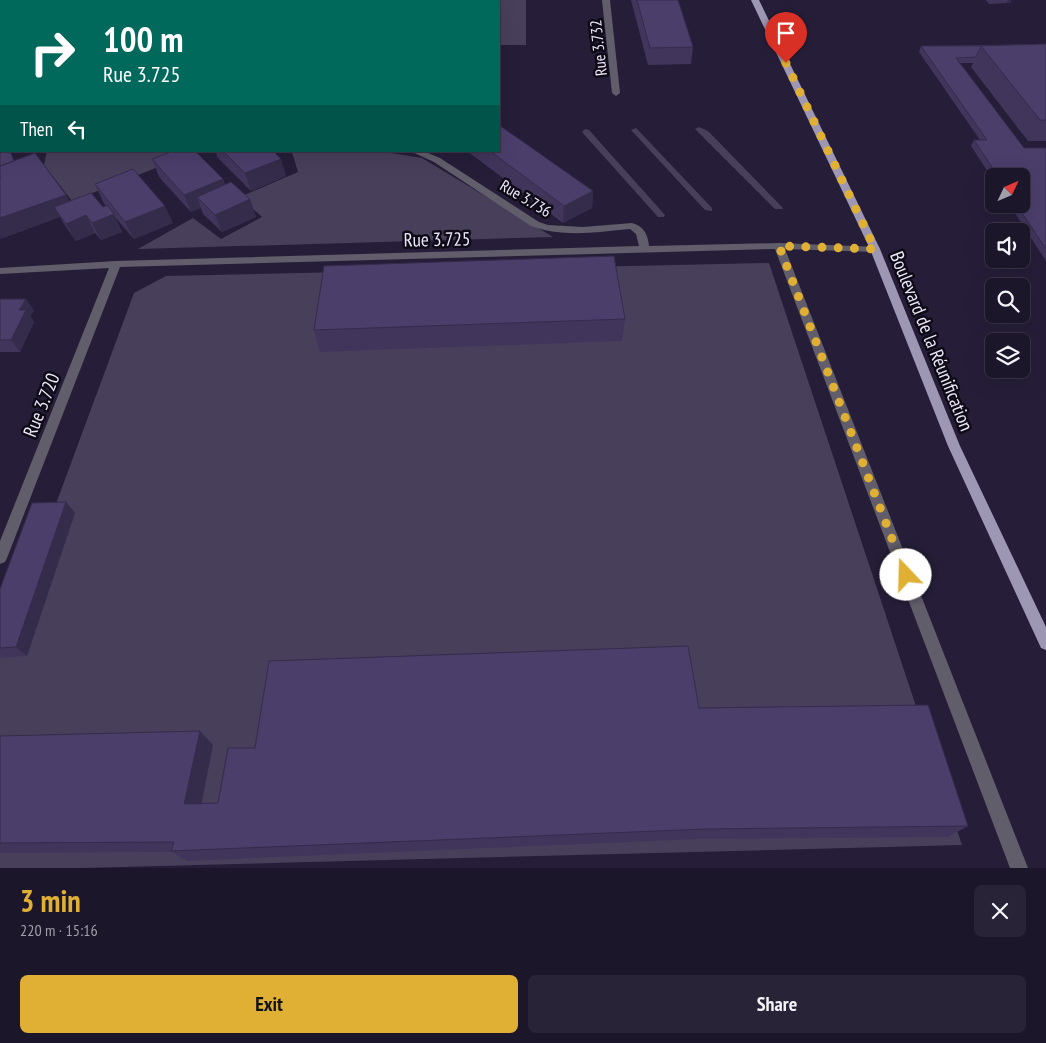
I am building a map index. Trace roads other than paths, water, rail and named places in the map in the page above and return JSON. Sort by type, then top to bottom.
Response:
[{"type":"main road","name":"Boulevard de la Réunification","points":[[755,0],[875,249],[954,446],[1046,643]]},
{"type":"street","name":"Rue 3.732","points":[[606,0],[616,93]]},
{"type":"street","name":"Rue 3.736","points":[[417,152],[437,160],[535,224],[547,229],[561,230],[632,226],[641,232],[644,251]]},
{"type":"street","name":"Rue 3.725","points":[[0,271],[116,264],[779,246],[875,249]]},
{"type":"street","points":[[779,246],[1019,868]]},
{"type":"street","name":"Rue 3.720","points":[[0,558],[116,264]]}]
